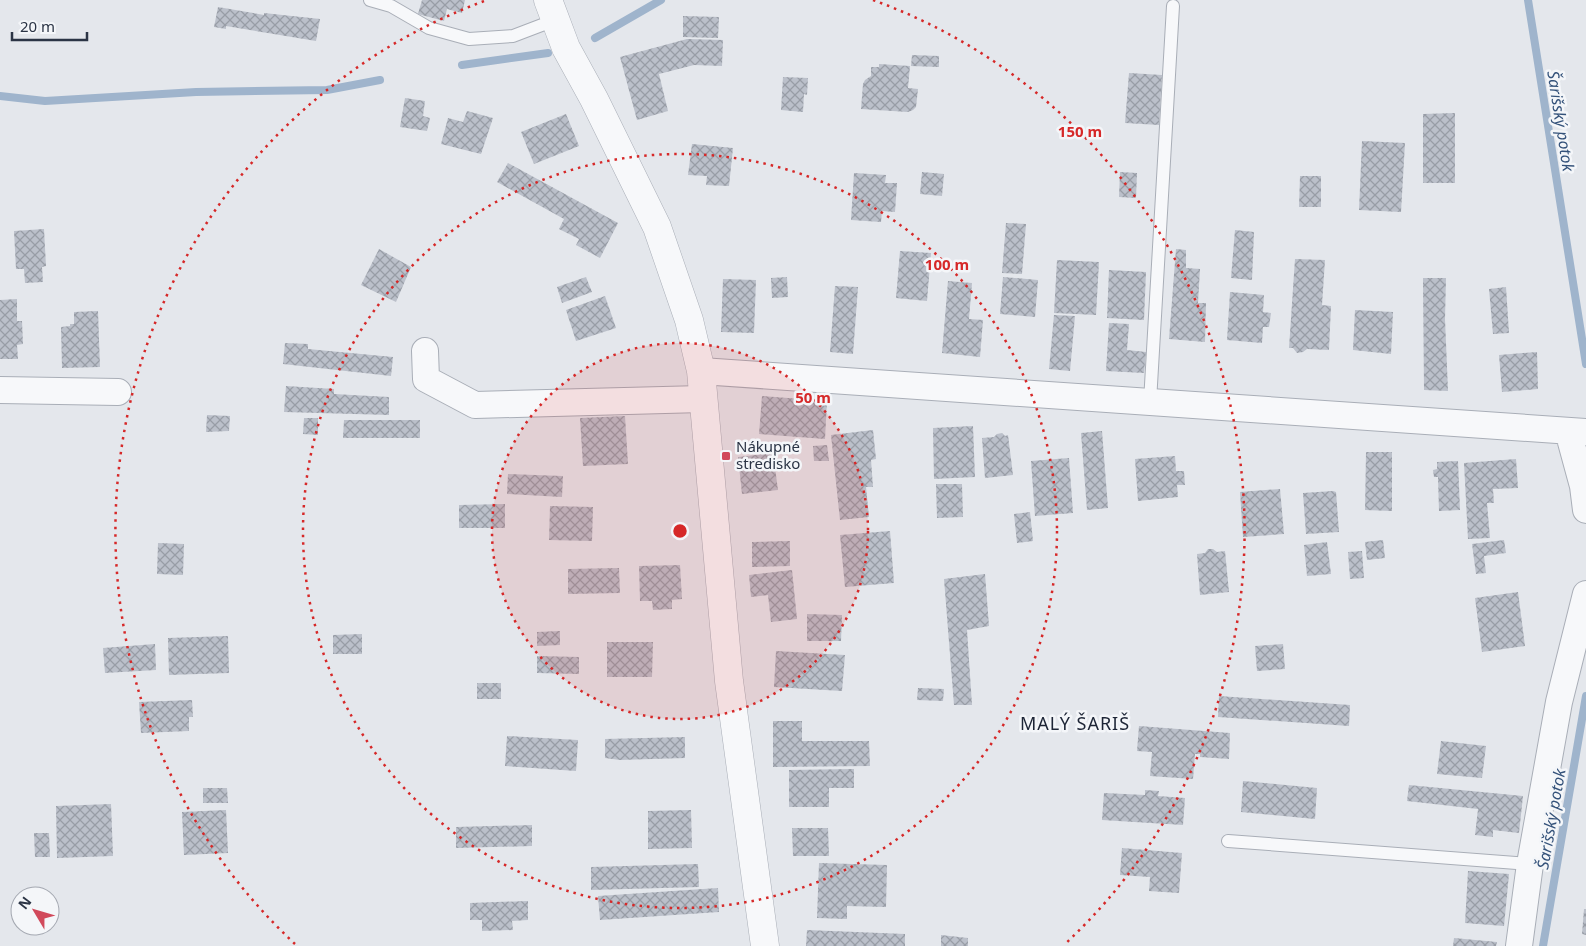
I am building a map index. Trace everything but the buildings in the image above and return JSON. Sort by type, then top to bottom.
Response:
[{"type":"street","points":[[551,10],[566,48],[594,99],[656,227],[689,320],[701,372],[729,681],[765,946]]},
{"type":"street","points":[[425,351],[426,379],[475,405],[702,399]]},
{"type":"street","points":[[701,372],[1580,432],[1586,510]]},
{"type":"street","points":[[0,390],[118,392]]},
{"type":"street","points":[[1519,946],[1530,864],[1559,702],[1586,594]]},
{"type":"lane","points":[[370,0],[391,6],[429,28],[469,38],[513,36],[551,10]]},
{"type":"lane","points":[[1150,402],[1172,6]]},
{"type":"lane","points":[[1228,841],[1530,864]]},
{"type":"waterway","points":[[595,38],[661,0]]},
{"type":"waterway","name":"Šarišský potok","points":[[1528,0],[1586,364]]},
{"type":"waterway","points":[[462,65],[548,53]]},
{"type":"waterway","points":[[0,96],[45,101],[196,92],[327,90],[380,80]]},
{"type":"waterway","name":"Šarišský potok","points":[[1543,946],[1586,696]]},
{"type":"place","name":"Nákupné stredisko","points":[[726,456]]},
{"type":"district","name":"MALÝ ŠARIŠ","points":[[1075,724]]}]
